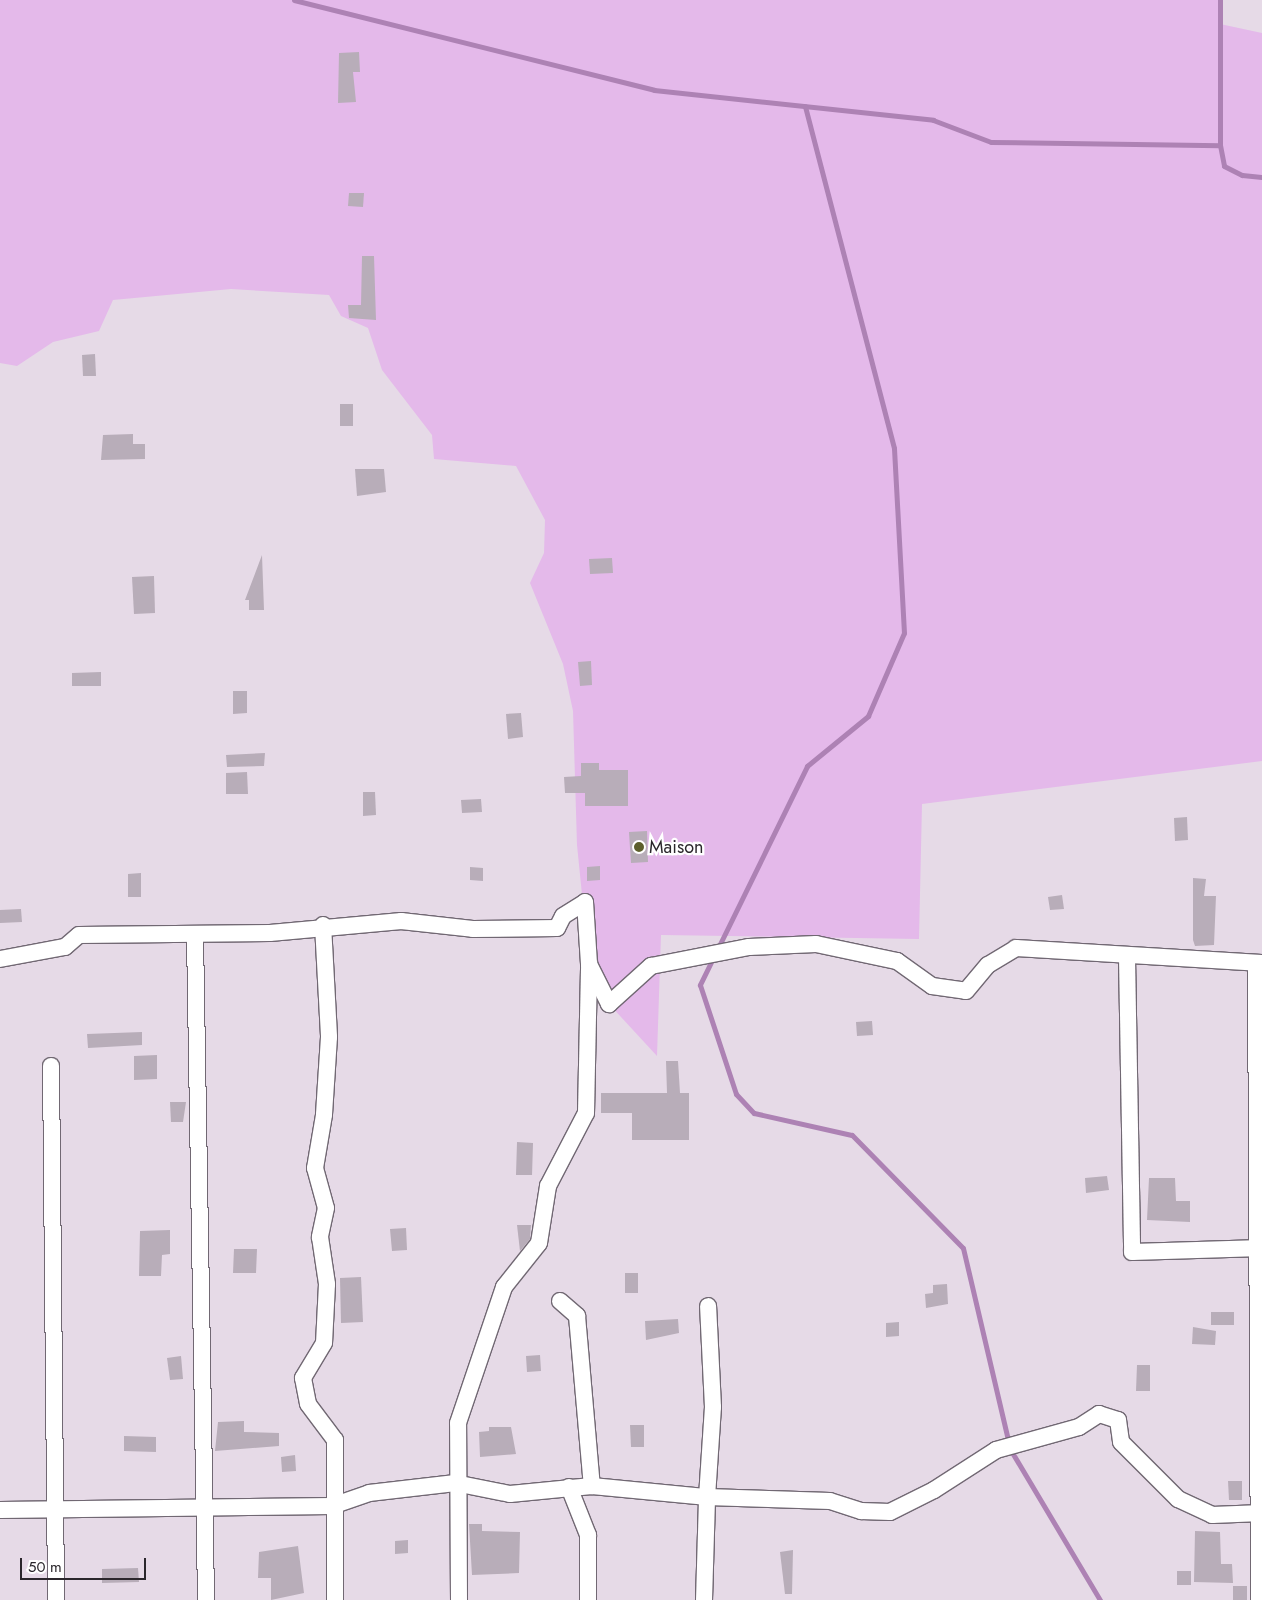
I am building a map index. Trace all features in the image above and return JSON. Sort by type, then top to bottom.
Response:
[{"type":"street","points":[[0,959],[65,947],[79,935],[270,933],[323,925],[373,926],[401,920],[473,929],[557,928],[563,916],[585,902],[589,964],[586,1113],[548,1186],[539,1243],[504,1286],[458,1423],[455,1483],[459,1600]]},
{"type":"street","points":[[323,925],[329,1037],[315,1168],[326,1208],[320,1237],[326,1284],[324,1343],[303,1378],[308,1404],[335,1440],[332,1506],[335,1600]]},
{"type":"street","points":[[195,935],[206,1600]]},
{"type":"street","points":[[589,964],[609,1004],[651,966],[749,947],[816,944],[897,961],[932,986],[966,991],[988,965],[1016,948],[1127,957],[1259,963],[1259,1600]]},
{"type":"street","points":[[1127,957],[1132,1252],[1260,1249]]},
{"type":"street","points":[[51,1066],[56,1600]]},
{"type":"street","points":[[560,1301],[576,1316],[592,1486]]},
{"type":"street","points":[[704,1600],[707,1497],[713,1407],[708,1306]]},
{"type":"street","points":[[0,1510],[332,1506],[369,1493],[455,1483],[510,1494],[592,1486],[707,1497],[830,1501],[861,1510],[890,1512],[996,1450],[1079,1427],[1099,1414],[1118,1420],[1121,1442],[1178,1499],[1212,1514],[1260,1513]]},
{"type":"street","points":[[569,1488],[588,1535],[588,1600]]},
{"type":"shaded area","points":[[0,0],[1223,0],[1220,24],[1262,33],[1262,761],[922,804],[919,939],[661,935],[657,1056],[609,1004],[589,964],[577,845],[573,711],[563,664],[530,583],[544,553],[545,520],[516,466],[434,459],[432,435],[382,370],[368,328],[341,316],[329,295],[231,289],[113,300],[99,331],[53,342],[17,366],[0,363]]},
{"type":"building","points":[[359,52],[360,72],[353,72],[356,102],[338,103],[339,53]]},
{"type":"building","points":[[349,193],[364,193],[363,207],[348,206]]},
{"type":"building","points":[[362,256],[374,256],[376,320],[349,318],[348,305],[361,305]]},
{"type":"building","points":[[95,354],[96,376],[83,376],[82,355]]},
{"type":"building","points":[[340,404],[353,404],[353,426],[340,426]]},
{"type":"building","points":[[133,434],[133,444],[145,444],[145,459],[101,460],[103,435]]},
{"type":"building","points":[[355,469],[384,469],[386,492],[357,496]]},
{"type":"building","points":[[262,555],[264,610],[249,610],[249,600],[245,600]]},
{"type":"building","points":[[612,558],[613,573],[590,574],[589,559]]},
{"type":"building","points":[[154,576],[155,613],[134,614],[132,577]]},
{"type":"building","points":[[591,661],[592,685],[580,686],[578,662]]},
{"type":"building","points":[[101,672],[101,686],[72,686],[72,673]]},
{"type":"building","points":[[233,691],[247,691],[247,713],[233,714]]},
{"type":"building","points":[[521,713],[523,737],[508,739],[506,714]]},
{"type":"building","points":[[265,753],[264,766],[227,767],[226,755]]},
{"type":"building","points":[[581,763],[599,763],[599,770],[628,770],[628,806],[585,806],[585,793],[565,793],[564,777],[581,776]]},
{"type":"building","points":[[247,772],[248,794],[226,794],[226,773]]},
{"type":"building","points":[[363,792],[375,792],[376,815],[363,816]]},
{"type":"building","points":[[481,799],[482,812],[462,813],[461,800]]},
{"type":"building","points":[[1187,817],[1188,840],[1175,841],[1174,818]]},
{"type":"building","name":"Maison","points":[[647,831],[648,862],[631,863],[629,832]]},
{"type":"building","points":[[600,866],[600,880],[587,881],[587,867]]},
{"type":"building","points":[[470,867],[483,868],[483,881],[470,880]]},
{"type":"building","points":[[141,873],[141,897],[128,897],[128,874]]},
{"type":"building","points":[[1193,878],[1206,879],[1204,896],[1216,896],[1214,945],[1195,946],[1193,940]]},
{"type":"building","points":[[1062,895],[1064,909],[1050,910],[1048,897]]},
{"type":"building","points":[[21,909],[22,922],[0,923],[0,910]]},
{"type":"building","points":[[872,1021],[873,1035],[857,1036],[856,1022]]},
{"type":"building","points":[[142,1032],[142,1045],[88,1048],[87,1034]]},
{"type":"building","points":[[157,1055],[157,1079],[134,1080],[134,1056]]},
{"type":"building","points":[[666,1061],[678,1061],[680,1093],[689,1093],[689,1140],[632,1140],[632,1113],[601,1113],[601,1093],[667,1093]]},
{"type":"building","points":[[170,1102],[186,1102],[183,1122],[171,1122]]},
{"type":"building","points":[[517,1142],[533,1143],[532,1175],[516,1175]]},
{"type":"building","points":[[1107,1176],[1109,1190],[1086,1193],[1085,1178]]},
{"type":"building","points":[[1149,1178],[1175,1178],[1176,1201],[1190,1201],[1190,1222],[1147,1220]]},
{"type":"building","points":[[517,1225],[531,1225],[530,1239],[520,1251]]},
{"type":"building","points":[[406,1228],[407,1250],[392,1251],[390,1229]]},
{"type":"building","points":[[170,1230],[170,1254],[162,1255],[161,1276],[139,1276],[140,1231]]},
{"type":"building","points":[[234,1249],[257,1249],[256,1273],[233,1273]]},
{"type":"building","points":[[625,1273],[638,1273],[638,1293],[625,1293]]},
{"type":"building","points":[[361,1277],[363,1322],[341,1323],[340,1278]]},
{"type":"building","points":[[947,1284],[948,1304],[926,1308],[925,1294],[933,1293],[933,1285]]},
{"type":"building","points":[[1211,1312],[1234,1312],[1234,1325],[1211,1325]]},
{"type":"building","points":[[678,1319],[679,1333],[646,1340],[645,1321]]},
{"type":"building","points":[[899,1322],[899,1336],[886,1337],[886,1323]]},
{"type":"building","points":[[1193,1327],[1216,1331],[1215,1345],[1192,1344]]},
{"type":"building","points":[[540,1355],[541,1371],[527,1372],[526,1356]]},
{"type":"building","points":[[181,1356],[183,1379],[170,1380],[167,1358]]},
{"type":"building","points":[[1137,1365],[1150,1365],[1150,1391],[1136,1391]]},
{"type":"building","points":[[244,1421],[244,1432],[279,1433],[279,1446],[215,1451],[218,1422]]},
{"type":"building","points":[[630,1425],[644,1425],[644,1447],[631,1447]]},
{"type":"building","points":[[489,1427],[511,1427],[516,1454],[480,1457],[479,1432],[489,1431]]},
{"type":"building","points":[[124,1436],[156,1437],[156,1452],[124,1451]]},
{"type":"building","points":[[295,1455],[296,1471],[282,1472],[281,1457]]},
{"type":"building","points":[[1228,1481],[1242,1481],[1242,1500],[1229,1500]]},
{"type":"building","points":[[469,1524],[482,1524],[482,1531],[520,1532],[519,1573],[472,1575]]},
{"type":"building","points":[[1195,1531],[1220,1532],[1221,1564],[1232,1564],[1233,1583],[1194,1582]]},
{"type":"building","points":[[408,1540],[408,1553],[395,1554],[395,1541]]},
{"type":"building","points":[[298,1546],[304,1593],[271,1600],[271,1578],[258,1578],[259,1552]]},
{"type":"building","points":[[793,1550],[792,1594],[785,1594],[780,1552]]},
{"type":"building","points":[[138,1568],[139,1582],[102,1583],[102,1569]]},
{"type":"building","points":[[1177,1571],[1191,1571],[1191,1585],[1177,1585]]},
{"type":"building","points":[[1233,1586],[1247,1586],[1247,1600],[1233,1600]]},
{"type":"waterway","points":[[294,0],[654,90],[933,120],[991,142],[1220,145],[1220,0]]},
{"type":"waterway","points":[[717,950],[807,766],[868,716],[904,633],[894,448],[805,106]]},
{"type":"waterway","points":[[1220,145],[1224,166],[1242,175],[1262,177]]},
{"type":"waterway","points":[[713,958],[700,985],[736,1094],[754,1113],[852,1135],[963,1248],[1010,1449],[1100,1600]]},
{"type":"place","name":"Maison","points":[[639,847]]}]
